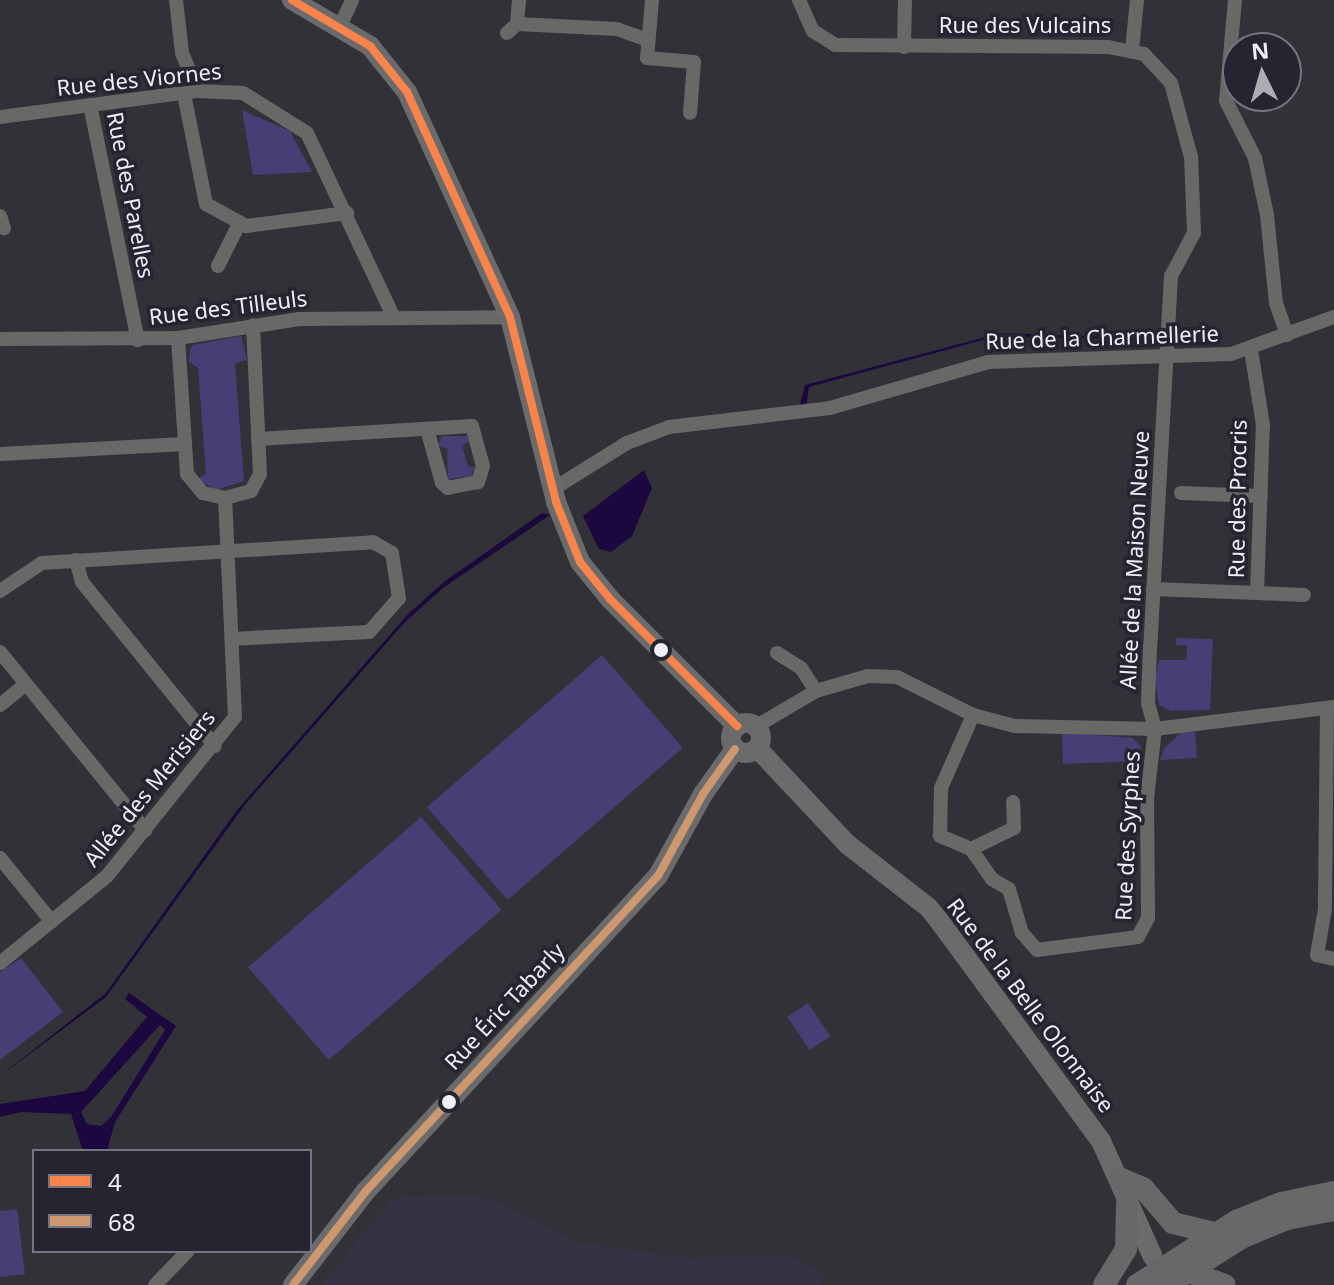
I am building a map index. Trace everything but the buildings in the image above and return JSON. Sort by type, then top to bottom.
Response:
[{"type":"main road","points":[[1119,1178],[1143,1188],[1173,1223],[1220,1239]]},
{"type":"main road","points":[[1137,1285],[1281,1203],[1334,1192]]},
{"type":"main road","points":[[1104,1285],[1126,1249],[1127,1204]]},
{"type":"main road","points":[[1167,1285],[1220,1239],[1287,1219],[1334,1210]]},
{"type":"main road","points":[[1186,1271],[1223,1283],[1220,1239]]},
{"type":"street","points":[[176,0],[206,204],[246,226],[347,213]]},
{"type":"street","points":[[292,0],[341,24],[370,46],[407,92],[510,317],[567,536],[592,578],[746,726],[760,735],[757,748],[744,753],[735,749],[731,739],[746,726],[816,691],[868,676],[897,677],[973,715],[1015,726],[1155,729],[1330,707],[1330,877],[1317,955],[1334,959]]},
{"type":"street","points":[[341,24],[352,0]]},
{"type":"street","points":[[519,0],[512,29],[617,29],[648,40]]},
{"type":"street","points":[[652,0],[647,58],[694,62],[690,113]]},
{"type":"street","name":"Rue des Vulcains","points":[[799,0],[823,41],[904,47],[1132,50],[1154,60],[1171,83],[1191,157],[1195,225],[1171,276],[1170,357]]},
{"type":"street","points":[[904,47],[905,0]]},
{"type":"street","points":[[1132,50],[1137,0]]},
{"type":"street","points":[[1235,0],[1226,101],[1255,158],[1267,215],[1276,303],[1287,335]]},
{"type":"street","name":"Rue des Viornes","points":[[0,117],[231,89],[297,122],[347,213],[394,318]]},
{"type":"street","name":"Rue des Parelles","points":[[90,105],[138,340]]},
{"type":"street","points":[[218,266],[240,222]]},
{"type":"street","name":"Rue des Tilleuls","points":[[0,339],[178,338],[300,319],[510,317]]},
{"type":"street","name":"Rue de la Charmellerie","points":[[553,489],[627,443],[669,427],[830,408],[988,362],[1170,357],[1251,350],[1334,317]]},
{"type":"street","points":[[178,338],[187,474],[194,486],[225,498],[258,483],[253,325]]},
{"type":"street","name":"Rue des Procris","points":[[1153,589],[1257,593],[1263,425],[1251,350]]},
{"type":"street","name":"Allée de la Maison Neuve","points":[[1155,729],[1148,703],[1170,357]]},
{"type":"street","points":[[258,439],[472,426],[483,466],[478,482],[448,488],[442,483],[427,429]]},
{"type":"street","points":[[0,454],[185,444]]},
{"type":"street","points":[[1181,493],[1261,496]]},
{"type":"street","name":"Allée des Merisiers","points":[[0,963],[95,889],[215,746],[235,717],[225,498]]},
{"type":"street","points":[[0,591],[33,566],[76,560],[382,543],[392,553],[400,592],[369,632],[233,639]]},
{"type":"street","points":[[76,560],[82,582],[215,746]]},
{"type":"street","points":[[1257,593],[1304,595]]},
{"type":"street","points":[[0,652],[145,830]]},
{"type":"street","points":[[777,653],[801,668],[816,691]]},
{"type":"street","points":[[0,705],[26,684]]},
{"type":"street","name":"Rue des Syrphes","points":[[973,715],[941,788],[937,826],[951,843],[971,849],[992,879],[1013,894],[1020,928],[1037,950],[1138,937],[1148,918],[1146,808],[1155,729]]},
{"type":"street","name":"Rue de la Belle Olonnaise","points":[[757,748],[847,844],[928,907],[1092,1127],[1119,1178],[1127,1204],[1153,1257]]},
{"type":"street","name":"Rue Éric Tabarly","points":[[293,1285],[366,1191],[658,876],[735,749]]},
{"type":"street","points":[[971,849],[1014,828],[1013,802]]},
{"type":"street","points":[[0,858],[52,922]]},
{"type":"street","points":[[155,1285],[186,1253]]},
{"type":"shaded area","points":[[242,110],[290,131],[312,172],[253,175]]},
{"type":"shaded area","points":[[1001,333],[1159,339],[994,337],[809,387],[806,407],[799,408],[805,385]]},
{"type":"shaded area","points":[[241,336],[247,360],[235,363],[244,481],[216,490],[197,479],[206,474],[198,368],[189,362],[190,350],[193,345]]},
{"type":"shaded area","points":[[442,436],[467,436],[469,441],[462,446],[468,466],[475,467],[471,476],[448,479],[447,449],[438,445]]},
{"type":"shaded area","points":[[644,470],[652,488],[632,536],[611,552],[599,549],[583,516]]},
{"type":"shaded area","points":[[542,513],[550,515],[443,588],[405,622],[244,806],[106,997],[0,1076],[106,993],[237,810],[408,614],[445,581]]},
{"type":"shaded area","points":[[1176,638],[1213,639],[1210,710],[1171,711],[1159,705],[1155,679],[1159,660],[1186,660],[1187,646],[1176,645]]},
{"type":"shaded area","points":[[602,655],[683,748],[508,900],[427,807]]},
{"type":"shaded area","points":[[1195,729],[1197,758],[1160,760],[1164,748],[1183,731]]},
{"type":"shaded area","points":[[1062,732],[1133,738],[1141,747],[1140,761],[1063,764]]},
{"type":"shaded area","points":[[421,817],[502,910],[329,1060],[248,967]]},
{"type":"shaded area","points":[[21,958],[63,1012],[0,1060],[0,972]]},
{"type":"shaded area","points":[[129,993],[176,1026],[115,1122],[108,1149],[82,1149],[71,1114],[21,1112],[0,1117],[0,1104],[85,1091],[147,1017],[125,999]],"holes":[[[160,1025],[165,1030],[111,1117],[101,1126],[87,1124],[81,1112]]]},
{"type":"shaded area","points":[[808,1003],[830,1036],[810,1050],[787,1017]]},
{"type":"shaded area","points":[[480,1196],[580,1243],[689,1258],[785,1255],[825,1273],[821,1285],[322,1285],[393,1198]]},
{"type":"shaded area","points":[[17,1209],[25,1274],[0,1277],[0,1211]]},
{"type":"transit line","name":"4","points":[[292,0],[370,46],[407,92],[510,317],[556,502],[580,562],[610,599],[737,726]]},
{"type":"transit line","name":"68","points":[[293,1285],[366,1191],[658,876],[703,794],[735,749]]}]
